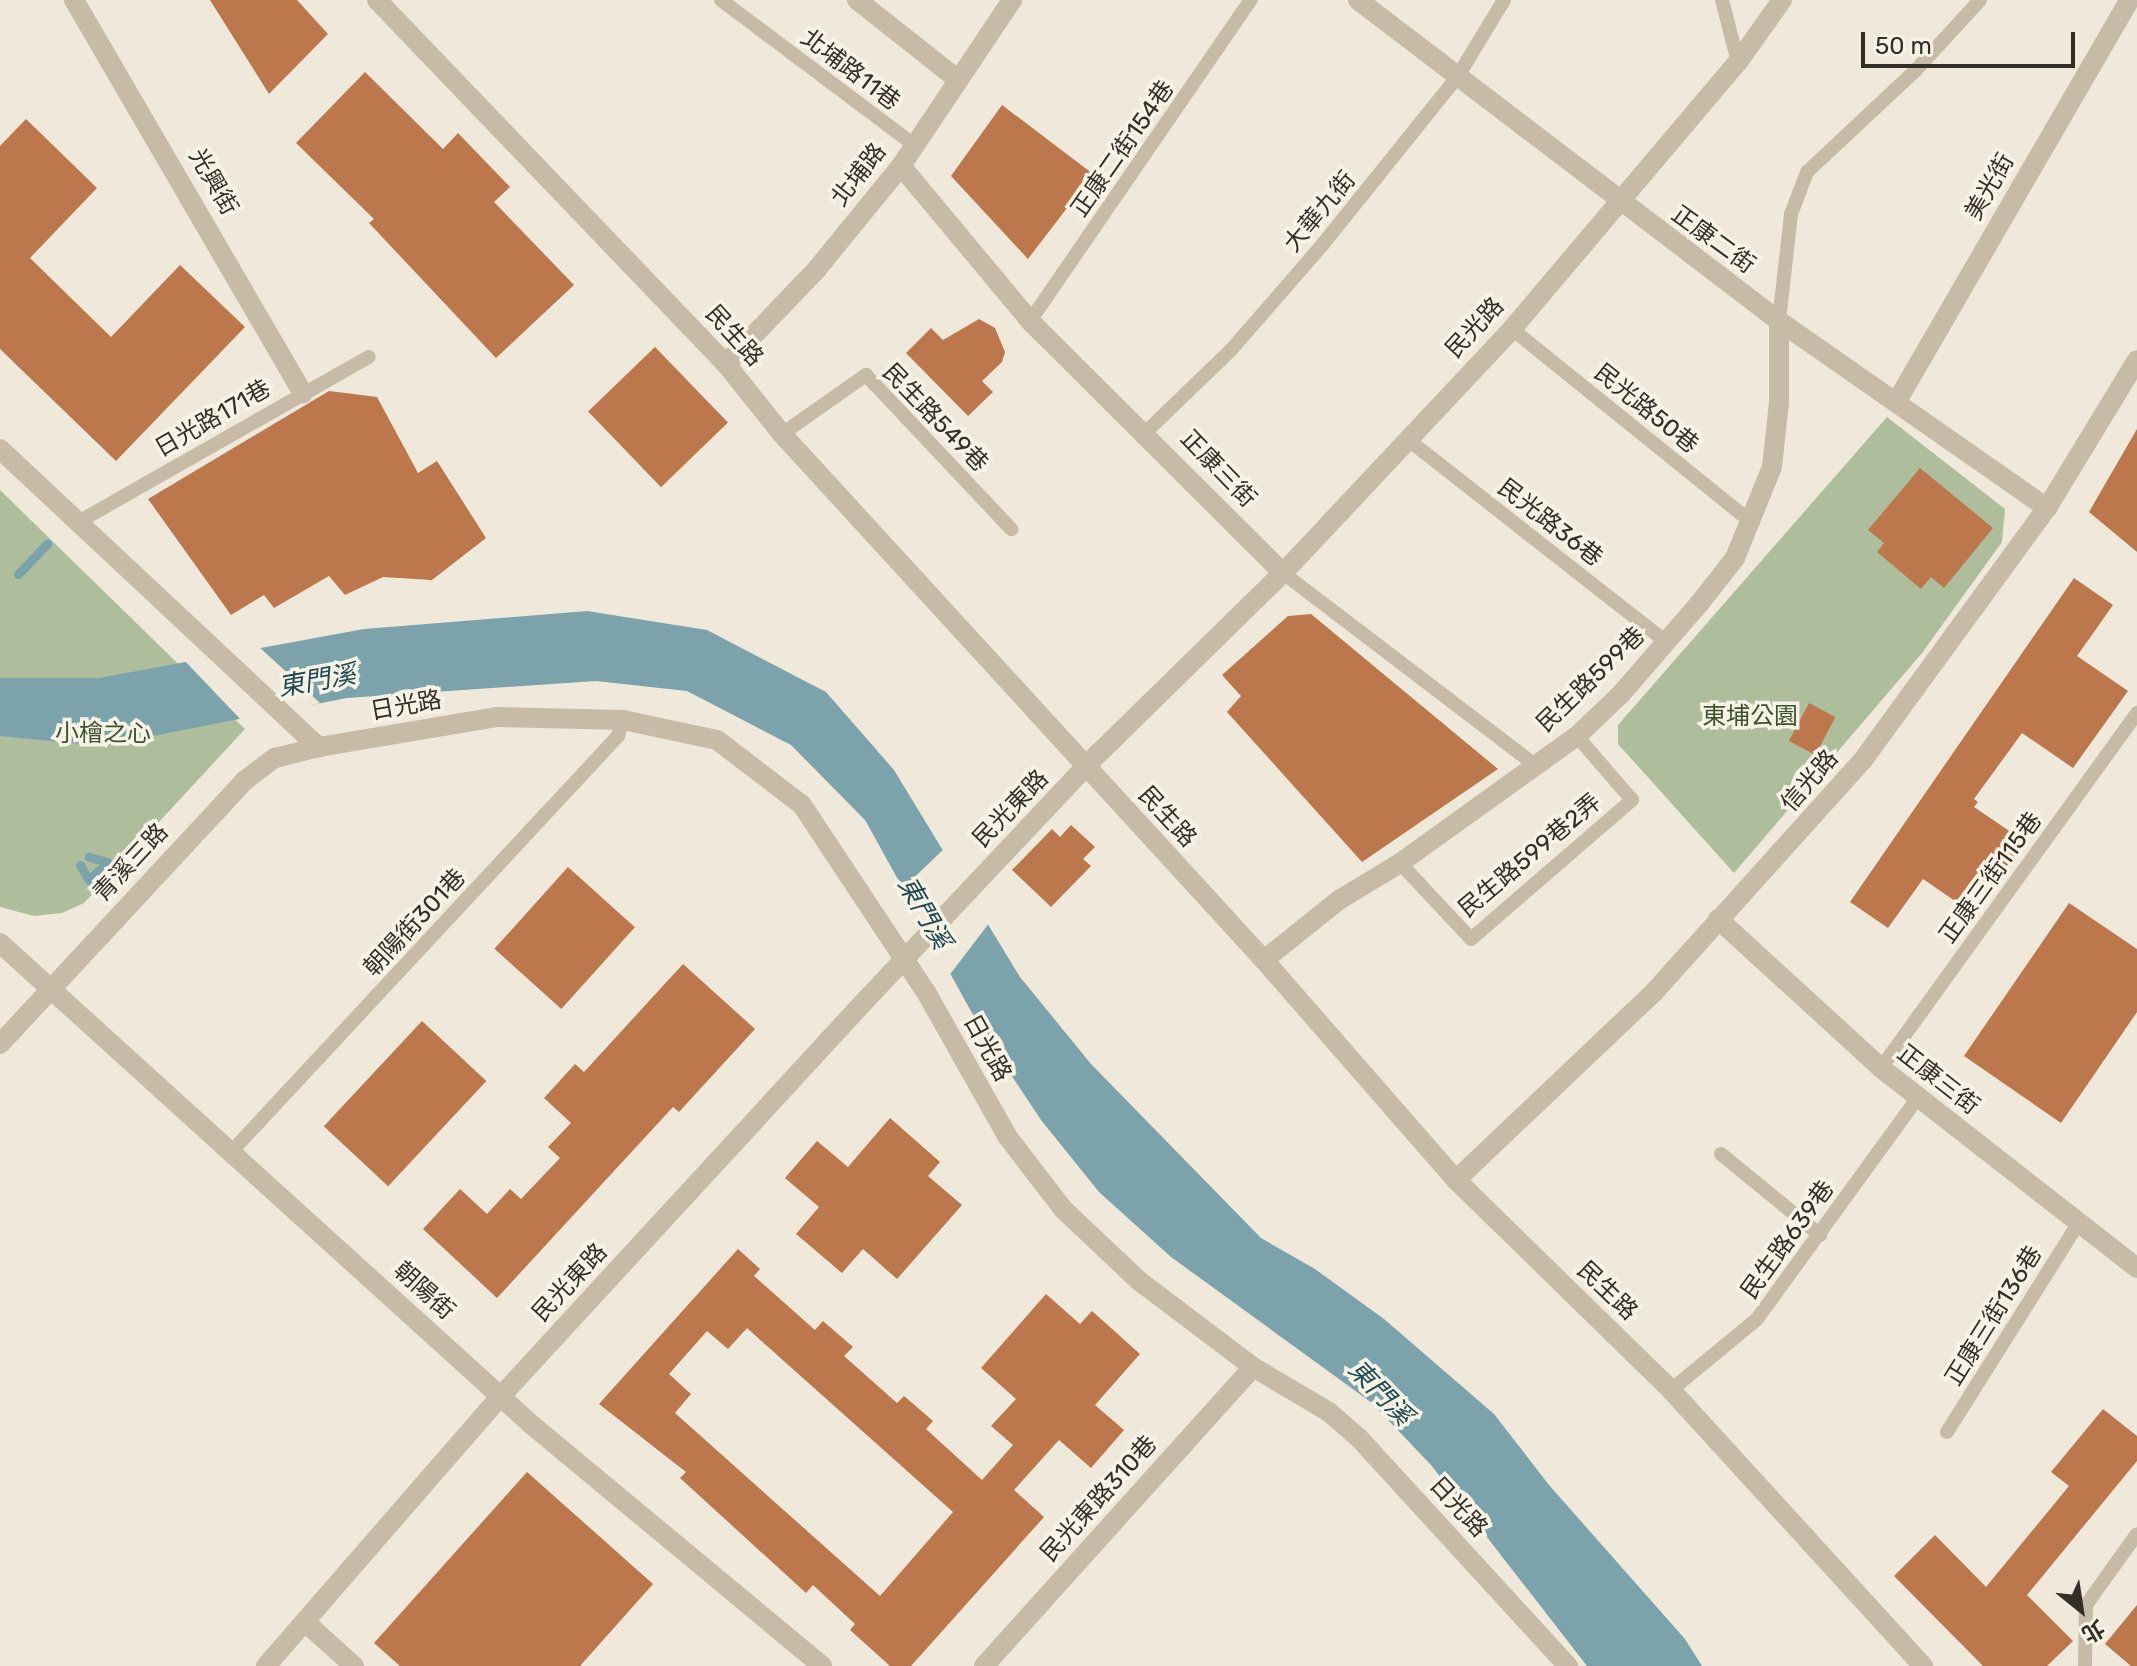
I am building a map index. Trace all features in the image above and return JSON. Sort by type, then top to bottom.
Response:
[{"type":"street","name":"光興街","points":[[74,0],[303,393]]},
{"type":"street","name":"民生路","points":[[377,0],[726,364],[782,434],[1264,960],[1456,1180],[1671,1390],[1923,1666]]},
{"type":"street","points":[[857,0],[957,79]]},
{"type":"street","name":"北埔路","points":[[726,364],[817,269],[901,166],[1012,0]]},
{"type":"street","name":"正康二街","points":[[1358,0],[1618,202],[1779,321],[2047,508]]},
{"type":"street","name":"民光路","points":[[1086,768],[1283,573],[1406,438],[1512,329],[1738,62],[1782,0]]},
{"type":"street","name":"美光街","points":[[1897,401],[2129,0]]},
{"type":"street","name":"正康三街","points":[[901,166],[1030,321],[1146,432],[1283,573]]},
{"type":"street","name":"民生路599巷","points":[[1264,960],[1339,900],[1400,863],[1577,736],[1667,643],[1735,558],[1752,523],[1772,467],[1779,403],[1779,321]]},
{"type":"street","name":"信光路","points":[[1456,1180],[1655,991],[1863,760],[2047,508],[2137,360]]},
{"type":"street","points":[[0,449],[319,747]]},
{"type":"street","name":"日光路","points":[[319,747],[497,717],[623,720],[717,740],[802,805],[902,961],[934,1005],[1030,1171],[1138,1280],[1253,1367],[1329,1412],[1358,1437],[1568,1666]]},
{"type":"street","name":"青溪三路","points":[[0,1044],[244,781],[275,758],[319,747]]},
{"type":"street","name":"民光東路","points":[[266,1666],[501,1396],[919,942],[1086,768]]},
{"type":"street","name":"正康三街","points":[[1718,919],[1881,1068],[2137,1268]]},
{"type":"street","name":"朝陽街","points":[[0,943],[501,1396],[822,1666]]},
{"type":"street","name":"民光東路310巷","points":[[984,1666],[1253,1367]]},
{"type":"street","points":[[305,1622],[354,1666]]},
{"type":"lane","name":"北埔路11巷","points":[[721,0],[914,145]]},
{"type":"lane","name":"正康二街154巷","points":[[1030,321],[1251,0]]},
{"type":"lane","name":"大華九街","points":[[1146,432],[1231,350],[1458,76],[1504,0]]},
{"type":"lane","points":[[1722,0],[1738,62]]},
{"type":"lane","points":[[1779,321],[1791,214],[1807,172],[1915,71],[1980,0]]},
{"type":"lane","name":"民光路50巷","points":[[1512,329],[1752,523]]},
{"type":"lane","name":"日光路171巷","points":[[80,521],[369,357]]},
{"type":"lane","name":"民生路549巷","points":[[782,434],[866,375],[1011,529]]},
{"type":"lane","name":"民光路36巷","points":[[1406,438],[1667,643]]},
{"type":"lane","name":"正康三街","points":[[1283,573],[1536,766]]},
{"type":"lane","name":"正康三街115巷","points":[[1881,1068],[2137,713]]},
{"type":"lane","name":"朝陽街301巷","points":[[232,1151],[618,736],[623,720]]},
{"type":"lane","name":"民生路599巷2弄","points":[[1400,863],[1471,939],[1632,800],[1577,736]]},
{"type":"lane","name":"民生路639巷","points":[[1671,1390],[1757,1319],[1918,1097]]},
{"type":"lane","points":[[1721,1154],[1820,1235]]},
{"type":"lane","name":"正康三街136巷","points":[[1947,1432],[2079,1222]]},
{"type":"lane","points":[[2085,1666],[2086,1605],[2137,1534]]},
{"type":"green space","name":"東埔公園","points":[[1887,417],[2005,509],[2002,542],[1922,653],[1734,873],[1618,744],[1618,725]]},
{"type":"green space","name":"小檜之心","points":[[0,490],[245,729],[84,903],[62,913],[34,916],[0,907]]},
{"type":"water","name":"東門溪","points":[[587,611],[707,630],[826,692],[894,770],[1020,977],[1091,1064],[1261,1238],[1315,1269],[1384,1319],[1494,1414],[1549,1485],[1685,1639],[1702,1666],[1587,1666],[1431,1465],[1372,1403],[1171,1257],[1099,1192],[1041,1120],[982,1031],[865,820],[791,745],[687,691],[596,681],[347,698],[102,746],[0,736],[0,678],[99,678],[364,629]]},
{"type":"pier","points":[[257,645],[320,703],[243,722],[183,659]]},
{"type":"pier","points":[[945,848],[990,922],[948,977],[900,891]]},
{"type":"building","points":[[210,0],[297,0],[328,34],[269,94]]},
{"type":"building","points":[[365,72],[443,149],[458,133],[510,187],[494,202],[574,285],[496,358],[369,223],[374,219],[296,143]]},
{"type":"building","points":[[1002,105],[1093,174],[1028,259],[951,176]]},
{"type":"building","points":[[26,119],[97,188],[30,258],[111,337],[180,265],[245,327],[116,461],[0,349],[0,146]]},
{"type":"building","points":[[979,319],[995,328],[1005,352],[1002,362],[982,381],[993,392],[968,416],[906,353],[931,328],[943,340]]},
{"type":"building","points":[[655,347],[728,423],[661,487],[588,412]]},
{"type":"building","points":[[329,391],[377,397],[418,473],[437,461],[486,538],[432,580],[383,577],[345,595],[329,576],[274,608],[264,595],[231,615],[148,499]]},
{"type":"building","points":[[2137,429],[2137,552],[2089,512]]},
{"type":"building","points":[[1920,468],[1993,528],[1944,588],[1931,577],[1921,589],[1877,552],[1884,543],[1868,530]]},
{"type":"building","points":[[2074,578],[2113,605],[2077,656],[2128,691],[2073,768],[2022,733],[1974,799],[1978,802],[1974,807],[2024,841],[1974,914],[1923,879],[1888,928],[1850,902]]},
{"type":"building","points":[[1311,614],[1498,769],[1362,862],[1227,712],[1241,696],[1222,675],[1288,616]]},
{"type":"building","points":[[1809,703],[1835,717],[1815,755],[1789,741]]},
{"type":"building","points":[[1071,825],[1095,847],[1083,859],[1091,866],[1051,907],[1012,870],[1052,829],[1060,837]]},
{"type":"building","points":[[568,867],[635,927],[561,1009],[494,949]]},
{"type":"building","points":[[2069,903],[2137,949],[2137,1012],[2061,1123],[1964,1056]]},
{"type":"building","points":[[683,964],[755,1029],[679,1112],[673,1107],[497,1298],[423,1229],[460,1189],[487,1214],[510,1189],[521,1199],[560,1158],[548,1147],[571,1123],[544,1098],[575,1064],[584,1072]]},
{"type":"building","points":[[422,1021],[486,1081],[388,1186],[324,1126]]},
{"type":"building","points":[[890,1118],[940,1162],[928,1176],[962,1205],[897,1279],[863,1249],[842,1273],[796,1234],[819,1207],[785,1178],[817,1141],[848,1167]]},
{"type":"building","points":[[738,1249],[760,1269],[754,1276],[815,1330],[823,1321],[853,1347],[844,1356],[897,1403],[904,1396],[933,1421],[926,1429],[982,1480],[1013,1445],[991,1426],[1016,1399],[981,1368],[1046,1294],[1080,1324],[1092,1311],[1140,1354],[1095,1405],[1124,1430],[1091,1468],[1059,1440],[1014,1490],[1044,1517],[911,1666],[890,1666],[850,1630],[855,1624],[813,1585],[806,1593],[680,1478],[686,1472],[599,1404]],"holes":[[[747,1328],[953,1512],[880,1596],[675,1413],[691,1394],[669,1374],[707,1331],[728,1349]]]},
{"type":"building","points":[[2103,1409],[2137,1436],[2137,1461],[2027,1595],[2073,1641],[2047,1666],[1983,1666],[1894,1576],[1935,1535],[1986,1587],[2069,1486],[2051,1472]]},
{"type":"building","points":[[527,1472],[653,1584],[580,1666],[400,1666],[374,1643]]},
{"type":"building","points":[[2137,1605],[2137,1666],[2131,1666],[2105,1644]]},
{"type":"waterway","points":[[18,574],[47,544]]},
{"type":"waterway","points":[[80,865],[89,880],[107,862],[89,857]]}]
